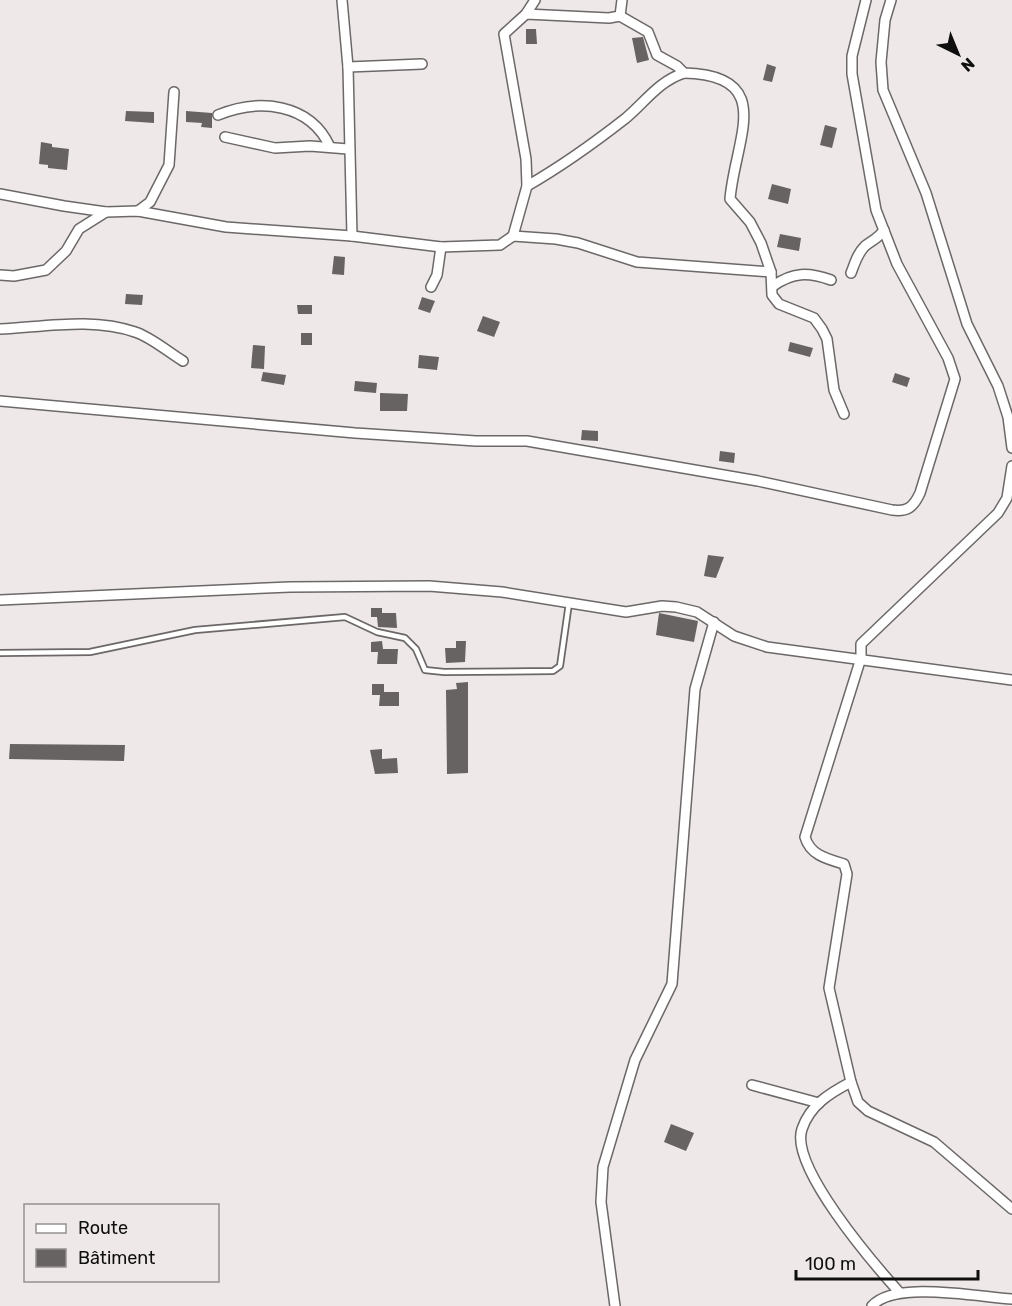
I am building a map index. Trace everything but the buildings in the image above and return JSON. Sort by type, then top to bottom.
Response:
[{"type":"street","points":[[342,0],[348,67],[348,149],[352,236]]},
{"type":"street","points":[[0,194],[106,212],[138,211],[226,227],[352,236],[441,248],[500,245],[513,236],[527,186],[526,159],[504,34],[526,14],[535,0]]},
{"type":"street","points":[[620,16],[622,0]]},
{"type":"street","points":[[0,401],[355,433],[476,441],[527,441],[758,481],[903,511],[916,502],[920,493],[955,379],[953,368],[907,285],[872,196],[852,74],[852,56],[866,0]]},
{"type":"street","points":[[891,0],[885,20],[880,62],[883,90],[926,193],[967,324],[998,386],[1008,417],[1012,448]]},
{"type":"street","points":[[526,14],[609,18],[620,16],[648,32],[657,55],[677,66],[684,73]]},
{"type":"street","points":[[348,67],[422,64]]},
{"type":"street","points":[[527,186],[557,169],[592,144],[640,106],[663,82],[684,73],[722,77],[733,84],[739,94],[744,126],[732,172],[730,199],[757,235],[771,272],[772,295],[779,304],[814,318],[822,329],[827,339],[834,390],[844,414]]},
{"type":"street","points":[[138,211],[150,202],[169,165],[174,92]]},
{"type":"street","points":[[218,115],[235,108],[280,107],[298,113],[316,125],[330,147]]},
{"type":"street","points":[[225,137],[275,148],[348,149]]},
{"type":"street","points":[[0,275],[14,276],[46,270],[66,251],[79,229],[106,212]]},
{"type":"street","points":[[851,273],[859,253],[867,244],[877,240],[884,230]]},
{"type":"street","points":[[513,236],[578,243],[637,262],[771,272]]},
{"type":"street","points":[[431,286],[437,275],[441,248]]},
{"type":"street","points":[[772,286],[798,273],[831,280]]},
{"type":"street","points":[[0,329],[91,324],[121,328],[141,334],[183,361]]},
{"type":"street","points":[[1012,466],[1007,498],[998,513],[861,644],[861,658],[805,837],[808,847],[831,860],[844,864],[848,874],[830,988],[850,1082],[858,1102],[868,1111],[934,1142],[1012,1209]]},
{"type":"street","points":[[0,600],[290,587],[429,586],[502,592],[626,612],[662,606],[676,607],[698,612],[734,636],[767,646],[1012,680]]},
{"type":"street","points":[[615,1306],[601,1202],[603,1167],[635,1060],[672,984],[695,689],[714,622]]},
{"type":"street","points":[[850,1082],[828,1095],[811,1111],[801,1130],[800,1146],[806,1163],[842,1222],[899,1292]]},
{"type":"street","points":[[752,1084],[819,1103]]},
{"type":"street","points":[[872,1306],[887,1294],[909,1291],[1012,1299]]},
{"type":"lane","points":[[0,653],[90,652],[195,630],[345,617],[377,632],[405,638],[416,650],[425,669],[444,672],[553,671],[560,666],[569,603]]}]
